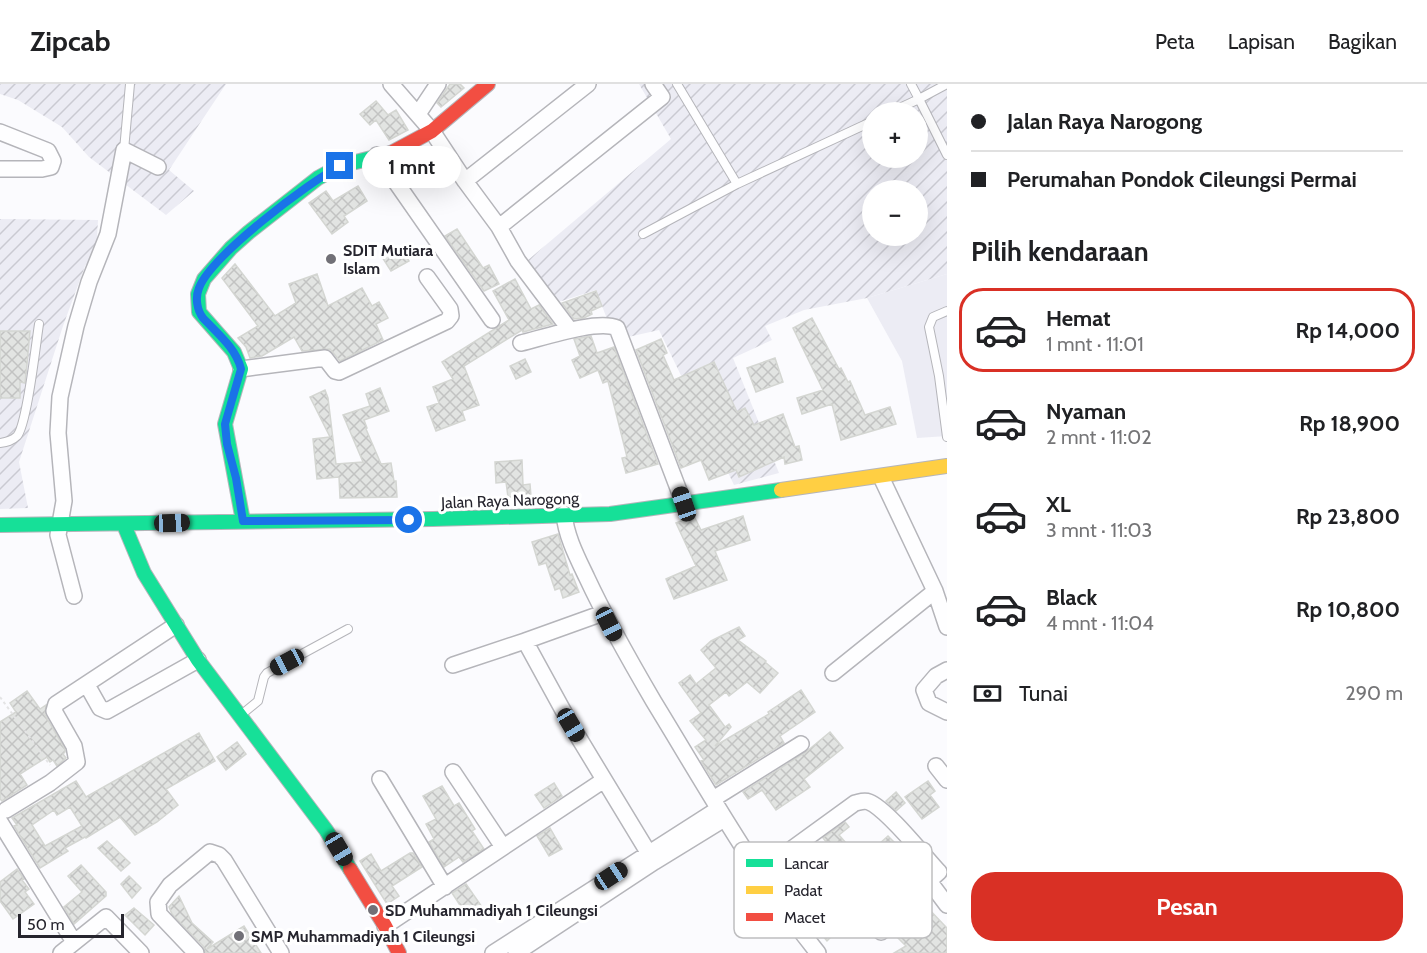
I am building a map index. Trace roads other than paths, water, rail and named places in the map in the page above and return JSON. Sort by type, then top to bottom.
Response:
[{"type":"street","points":[[391,84],[432,131],[499,227],[518,261],[570,330]]},
{"type":"street","points":[[418,114],[438,84]]},
{"type":"street","points":[[243,521],[225,424],[241,369],[234,352],[199,312],[198,294],[204,279],[249,232],[318,178],[340,166],[395,152],[432,131],[488,84]]},
{"type":"street","points":[[465,181],[588,84]]},
{"type":"street","points":[[499,227],[662,97],[653,84]]},
{"type":"street","points":[[0,132],[48,151],[53,160],[51,166],[42,170],[0,169]]},
{"type":"street","points":[[74,596],[58,535],[64,501],[58,433],[60,397],[76,326],[89,282],[108,234],[124,150],[158,167]]},
{"type":"street","points":[[377,155],[492,320]]},
{"type":"street","points":[[241,369],[325,358],[335,371],[339,372],[447,321],[451,316],[450,309],[427,277]]},
{"type":"street","points":[[521,344],[570,330],[610,325],[617,328],[684,504]]},
{"type":"street","name":"Jalan Raya Narogong","points":[[0,525],[124,525],[610,514],[947,466]]},
{"type":"street","points":[[881,477],[935,591],[946,623]]},
{"type":"street","points":[[564,514],[565,526],[614,635],[740,842]]},
{"type":"street","points":[[124,525],[144,573],[198,660],[326,830],[399,953]]},
{"type":"street","points":[[833,673],[935,591]]},
{"type":"street","points":[[453,665],[603,613]]},
{"type":"street","points":[[74,942],[2,817],[76,763],[74,746],[54,711],[55,707],[176,625]]},
{"type":"street","points":[[525,641],[651,857]]},
{"type":"street","points":[[87,686],[100,708],[107,711],[198,660]]},
{"type":"street","points":[[947,670],[936,676],[924,690],[928,702],[947,712]]},
{"type":"street","points":[[516,953],[718,809],[801,744]]},
{"type":"street","points":[[936,766],[947,780]]},
{"type":"street","points":[[453,772],[503,848]]},
{"type":"street","points":[[380,779],[445,887]]},
{"type":"street","points":[[385,926],[604,780]]},
{"type":"street","points":[[801,842],[855,803],[866,800],[874,804],[912,842]]},
{"type":"street","points":[[196,953],[159,914],[158,902],[170,885],[210,852],[219,855],[224,860],[282,953]]},
{"type":"street","points":[[497,952],[651,857]]},
{"type":"street","points":[[932,864],[939,872],[932,878]]},
{"type":"street","points":[[932,886],[947,905]]},
{"type":"street","points":[[61,953],[106,917],[141,953]]},
{"type":"street","points":[[806,938],[818,953]]},
{"type":"lane","points":[[124,150],[130,84]]},
{"type":"lane","points":[[677,84],[737,184]]},
{"type":"lane","points":[[911,84],[947,155]]},
{"type":"lane","points":[[913,102],[947,84]]},
{"type":"lane","points":[[643,234],[737,184],[862,126]]},
{"type":"lane","points":[[947,311],[933,317],[929,327],[939,376],[947,437]]},
{"type":"lane","points":[[0,443],[10,441],[19,435],[31,379],[39,324]]},
{"type":"lane","points":[[239,716],[258,701],[262,682],[267,673],[348,629]]},
{"type":"place","name":"SDIT Mutiara Islam","points":[[331,259]]},
{"type":"place","name":"SD Muhammadiyah 1 Cileungsi","points":[[373,910]]},
{"type":"place","name":"SMP Muhammadiyah 1 Cileungsi","points":[[239,936]]}]
